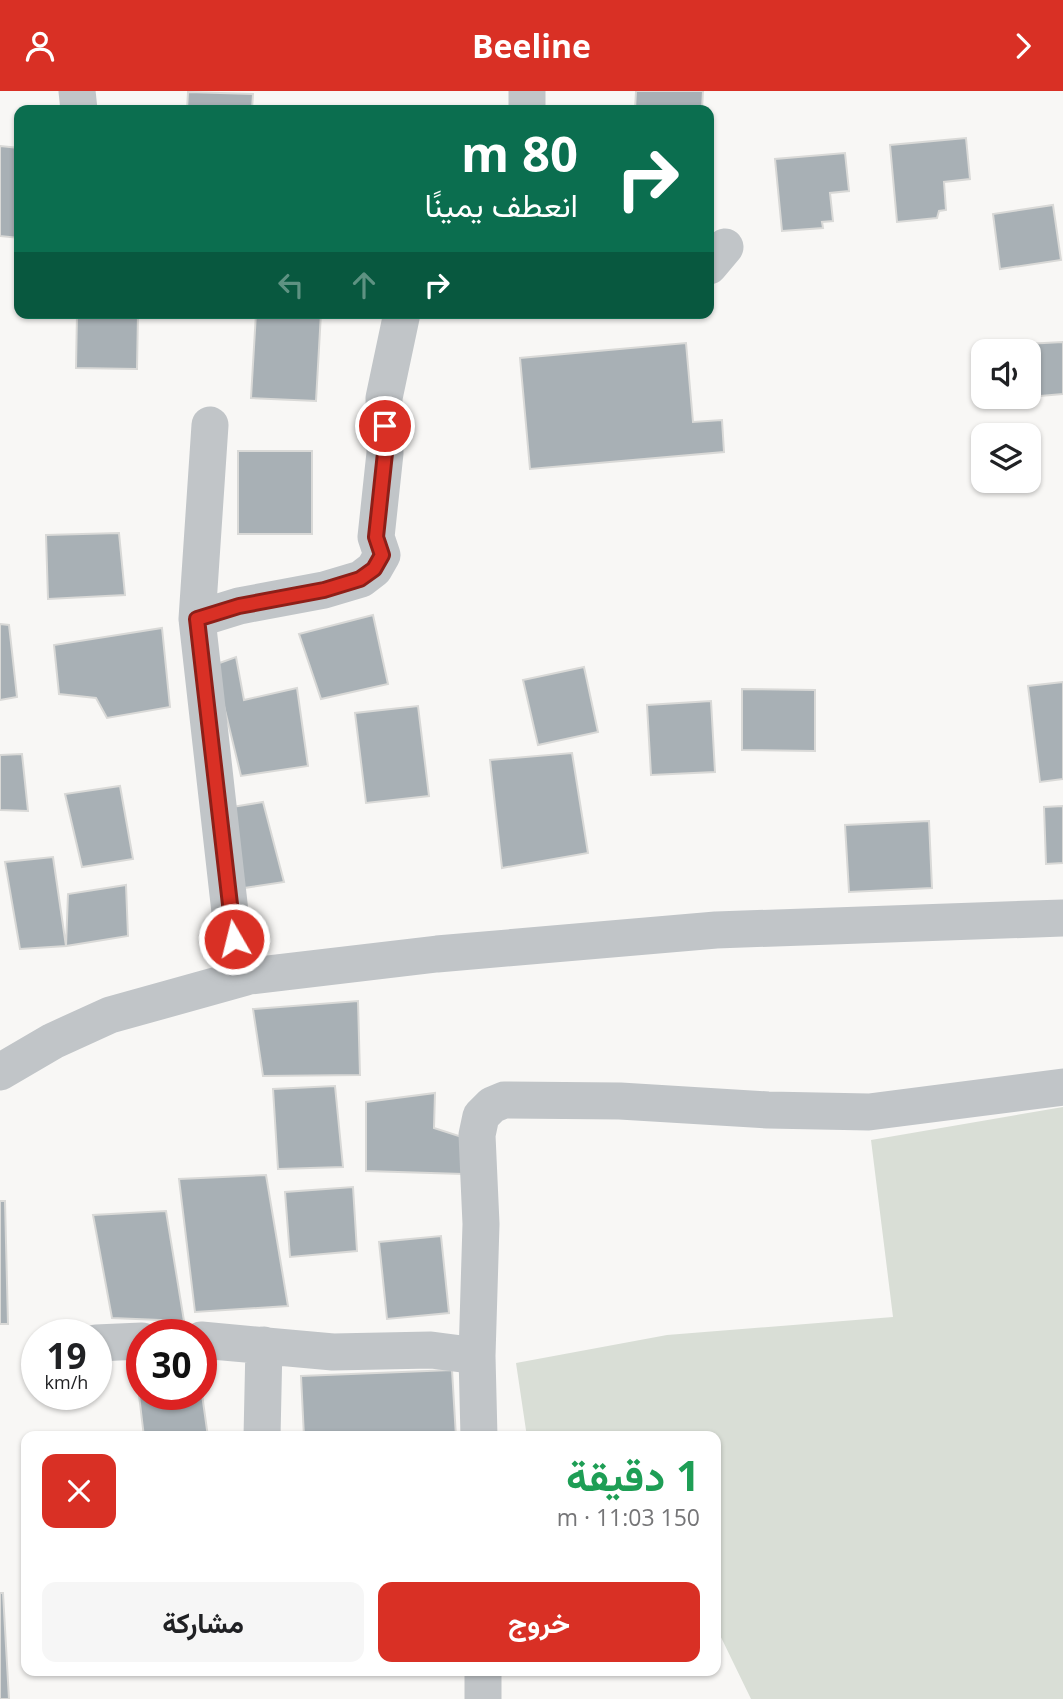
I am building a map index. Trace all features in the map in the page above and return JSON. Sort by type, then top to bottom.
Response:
[{"type":"street","points":[[197,619],[275,597],[324,590],[360,579],[374,569],[382,555],[376,537],[385,453],[384,398],[400,319]]},
{"type":"street","points":[[210,425],[197,619],[231,921],[234,939],[250,976]]},
{"type":"street","points":[[0,1072],[53,1041],[110,1015],[250,976],[437,954],[716,930],[1063,918]]},
{"type":"street","points":[[479,1431],[477,1356],[481,1224],[477,1135],[481,1116],[492,1105],[504,1100],[620,1101],[768,1110],[869,1112],[1063,1087]]},
{"type":"street","points":[[217,1342],[333,1352],[431,1350],[477,1356]]},
{"type":"street","points":[[262,1431],[264,1346]]},
{"type":"street","points":[[483,1676],[484,1699]]},
{"type":"shaded area","points":[[1063,1107],[1063,1699],[751,1699],[721,1637],[721,1431],[526,1431],[516,1363],[667,1335],[893,1317],[871,1140]]},
{"type":"building","points":[[636,91],[703,91],[702,105],[635,105]]},
{"type":"building","points":[[188,92],[253,94],[252,105],[187,105]]},
{"type":"building","points":[[966,138],[970,179],[944,182],[946,210],[939,211],[937,218],[897,222],[890,145]]},
{"type":"building","points":[[0,146],[14,147],[14,237],[0,236]]},
{"type":"building","points":[[845,153],[849,191],[830,193],[833,221],[822,222],[823,228],[782,231],[775,159]]},
{"type":"building","points":[[1053,205],[1061,260],[1000,269],[993,214]]},
{"type":"building","points":[[77,319],[138,319],[137,369],[76,368]]},
{"type":"building","points":[[256,319],[321,319],[316,401],[251,398]]},
{"type":"building","points":[[1063,342],[1063,394],[1041,396],[1041,343]]},
{"type":"building","points":[[686,343],[693,422],[722,420],[724,452],[530,469],[520,358]]},
{"type":"building","points":[[238,451],[312,451],[312,534],[238,534]]},
{"type":"building","points":[[119,533],[125,595],[48,599],[46,535]]},
{"type":"building","points":[[373,615],[388,684],[321,699],[299,634]]},
{"type":"building","points":[[0,624],[9,625],[17,697],[0,700]]},
{"type":"building","points":[[162,628],[170,707],[107,718],[96,698],[59,694],[54,645]]},
{"type":"building","points":[[236,657],[244,700],[297,688],[308,766],[241,776],[214,665]]},
{"type":"building","points":[[584,667],[598,732],[538,745],[523,680]]},
{"type":"building","points":[[1063,682],[1063,779],[1040,782],[1028,686]]},
{"type":"building","points":[[742,689],[815,690],[815,751],[742,750]]},
{"type":"building","points":[[711,701],[715,772],[651,775],[647,705]]},
{"type":"building","points":[[418,706],[429,796],[366,803],[355,713]]},
{"type":"building","points":[[572,753],[588,853],[502,868],[490,760]]},
{"type":"building","points":[[22,754],[28,811],[0,810],[0,755]]},
{"type":"building","points":[[120,786],[133,859],[82,867],[65,794]]},
{"type":"building","points":[[263,802],[284,882],[244,888],[232,807]]},
{"type":"building","points":[[1063,806],[1063,863],[1046,864],[1044,807]]},
{"type":"building","points":[[929,821],[932,888],[849,892],[845,825]]},
{"type":"building","points":[[53,857],[66,946],[20,949],[5,862]]},
{"type":"building","points":[[126,885],[128,936],[66,946],[68,894]]},
{"type":"building","points":[[358,1001],[360,1075],[263,1076],[253,1009]]},
{"type":"building","points":[[335,1086],[343,1167],[278,1169],[273,1089]]},
{"type":"building","points":[[435,1093],[434,1128],[462,1137],[463,1174],[366,1171],[366,1102]]},
{"type":"building","points":[[266,1175],[288,1306],[195,1312],[179,1179]]},
{"type":"building","points":[[353,1187],[357,1251],[290,1257],[285,1192]]},
{"type":"building","points":[[0,1201],[5,1201],[8,1324],[0,1324]]},
{"type":"building","points":[[166,1211],[184,1319],[112,1318],[93,1215]]},
{"type":"building","points":[[441,1236],[449,1313],[387,1319],[379,1242]]},
{"type":"building","points":[[452,1370],[456,1431],[304,1431],[301,1376]]},
{"type":"building","points":[[141,1410],[204,1410],[207,1431],[143,1431]]},
{"type":"building","points":[[0,1593],[3,1593],[9,1699],[0,1699]]},
{"type":"route","points":[[234,939],[197,619],[275,597],[324,590],[360,579],[374,569],[382,555],[376,537],[385,453],[385,426]]}]
